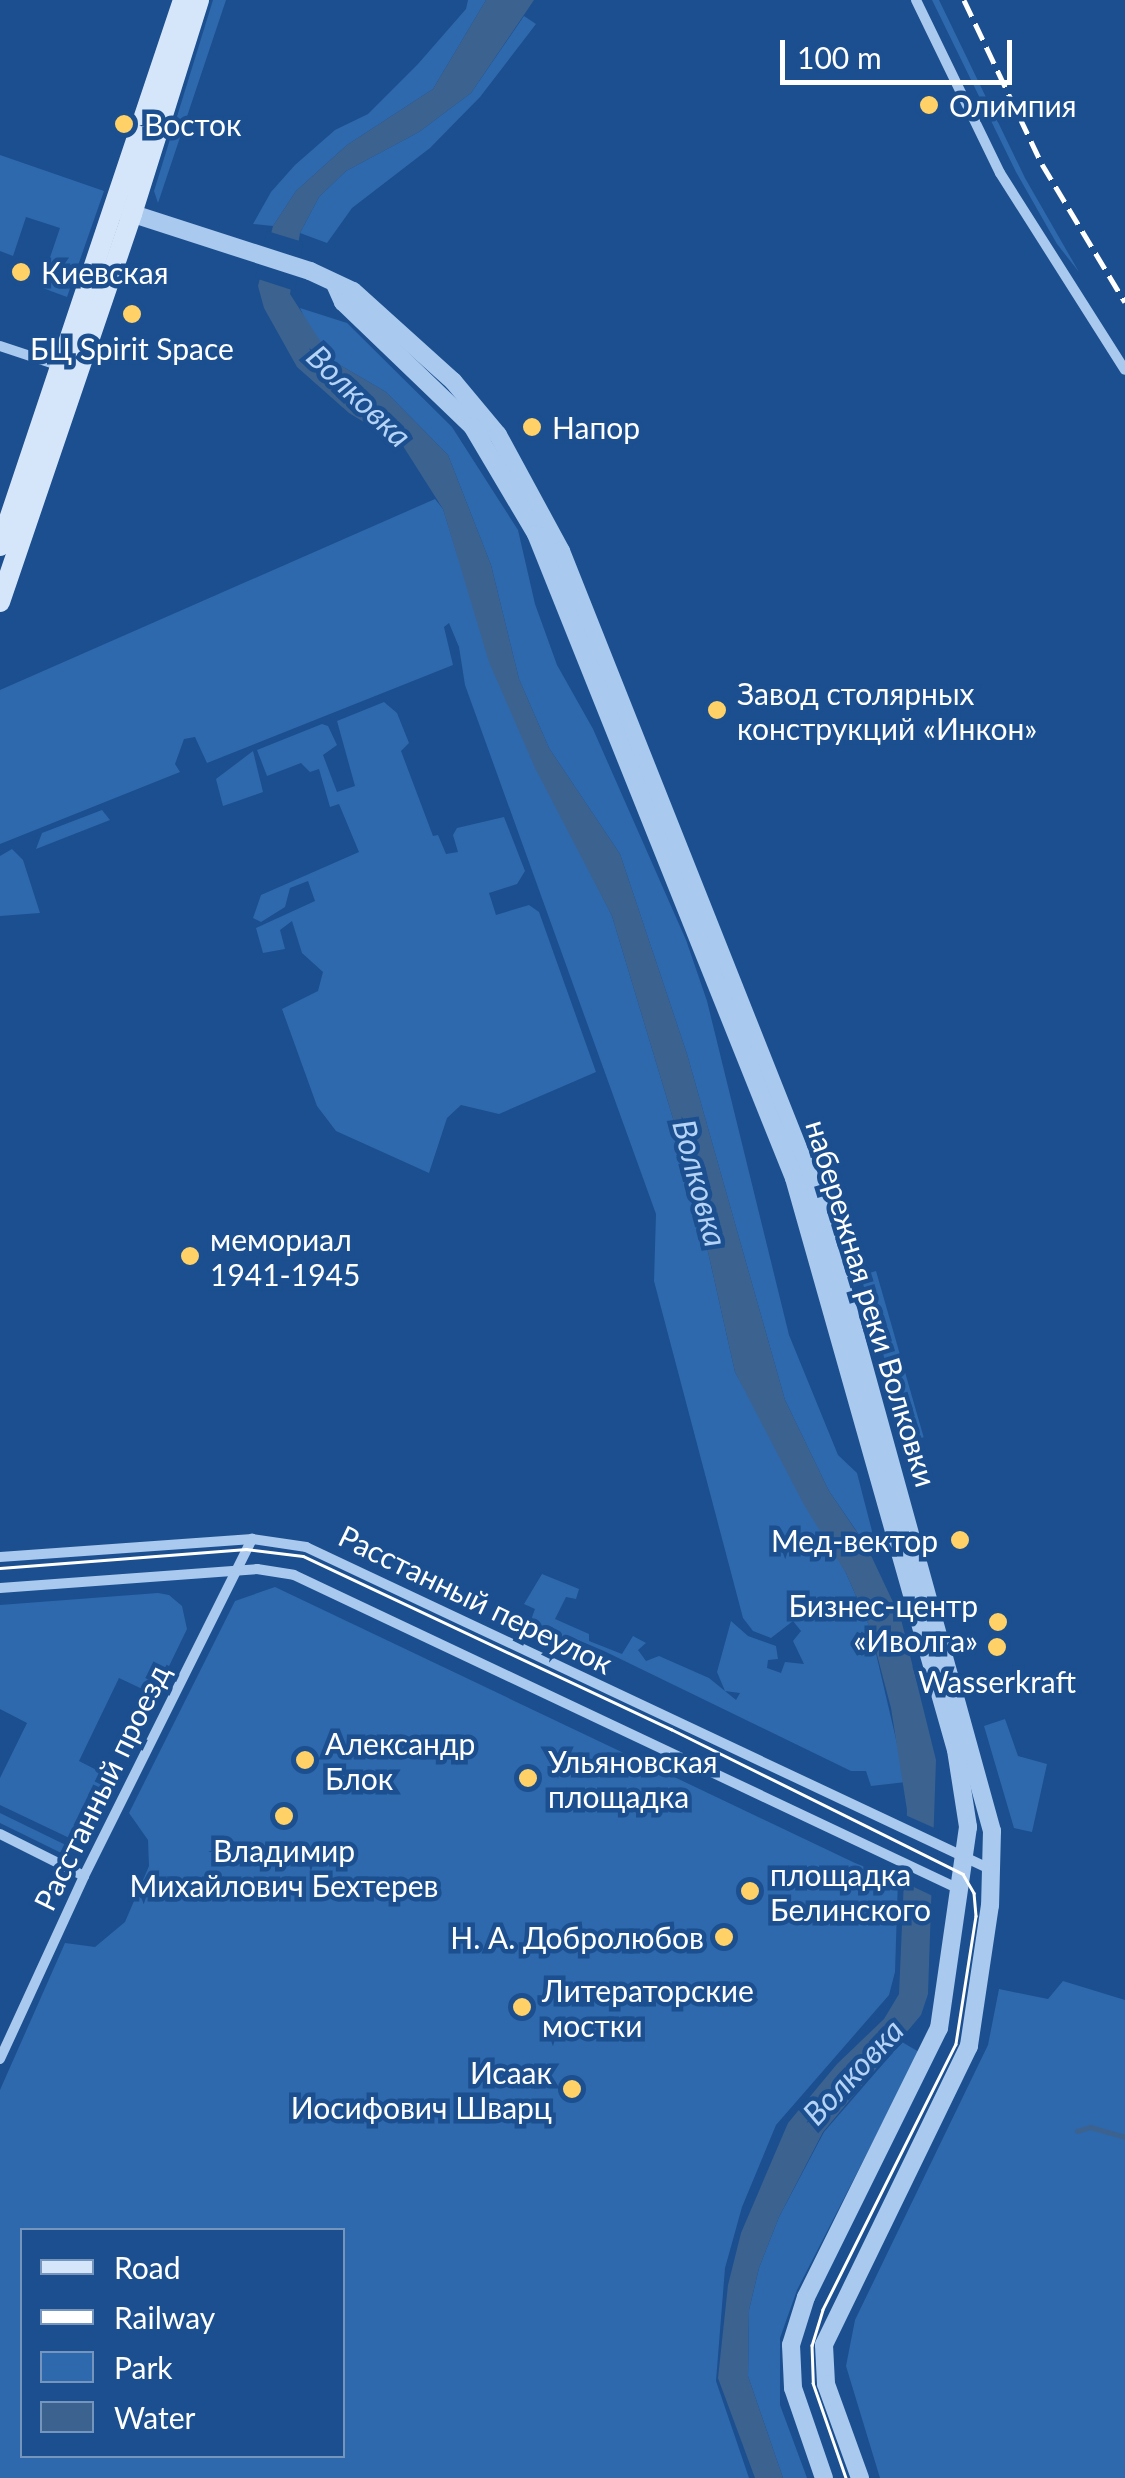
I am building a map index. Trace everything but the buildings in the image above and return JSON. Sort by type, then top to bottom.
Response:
[{"type":"main road","points":[[124,211],[183,0]]},
{"type":"main road","points":[[0,602],[70,369],[199,0]]},
{"type":"main road","points":[[0,546],[70,369]]},
{"type":"street","points":[[916,0],[1000,173],[1125,370]]},
{"type":"street","name":"набережная реки Волковки","points":[[124,211],[310,271],[354,290],[477,407],[525,480],[573,580],[816,1193],[972,1746],[992,1831],[992,1870],[976,2016],[955,2081],[831,2323],[824,2345],[826,2384],[860,2478]]},
{"type":"street","name":"набережная реки Волковки","points":[[335,284],[343,302],[459,411],[516,494],[554,578],[802,1203],[956,1750],[968,1826],[944,2002],[933,2047],[794,2328],[790,2374],[824,2478]]},
{"type":"street","points":[[0,346],[70,369]]},
{"type":"street","name":"Расстанный переулок","points":[[0,1557],[252,1539],[290,1542],[323,1553],[963,1857]]},
{"type":"street","name":"Расстанный проезд","points":[[0,2059],[84,1876],[252,1539]]},
{"type":"street","name":"Расстанный переулок","points":[[0,1588],[273,1570],[312,1582],[957,1888]]},
{"type":"street","points":[[0,1834],[84,1876]]},
{"type":"street","points":[[963,1857],[992,1870]]},
{"type":"green space","points":[[213,0],[226,0],[158,203],[154,191]]},
{"type":"green space","points":[[468,0],[486,0],[433,89],[347,145],[296,191],[273,226],[253,224],[271,192],[295,165],[335,130],[368,114],[418,64],[466,9]]},
{"type":"green space","points":[[932,0],[939,0],[1025,178],[1079,272],[1057,244],[1016,172]]},
{"type":"green space","points":[[524,16],[536,24],[480,97],[430,148],[352,208],[327,243],[300,233],[319,197],[346,171],[419,132],[471,93]]},
{"type":"green space","points":[[0,155],[104,191],[67,297],[40,287],[60,228],[26,217],[13,256],[0,251]]},
{"type":"green space","points":[[300,308],[347,323],[452,427],[518,530],[535,604],[557,665],[593,729],[686,940],[707,1001],[789,1335],[838,1455],[857,1473],[873,1535],[862,1539],[829,1491],[785,1400],[687,1054],[620,854],[549,748],[519,679],[491,565],[448,455],[386,392],[333,361],[312,334]]},
{"type":"green space","points":[[435,499],[443,509],[458,557],[575,842],[612,916],[693,1185],[735,1372],[846,1573],[870,1628],[906,1782],[871,1786],[866,1771],[851,1771],[604,1651],[573,1638],[570,1644],[529,1625],[535,1609],[524,1604],[542,1574],[579,1589],[576,1599],[566,1597],[555,1619],[589,1634],[589,1641],[622,1654],[633,1636],[646,1643],[638,1650],[646,1661],[659,1656],[709,1678],[736,1700],[740,1693],[725,1691],[717,1672],[731,1621],[748,1636],[776,1646],[778,1659],[768,1660],[767,1668],[781,1673],[785,1662],[804,1664],[793,1641],[801,1631],[793,1621],[771,1638],[753,1631],[743,1618],[654,1281],[656,1214],[465,685],[459,647],[449,623],[444,627],[453,665],[207,763],[195,737],[184,739],[175,764],[180,772],[0,844],[0,690]]},
{"type":"green space","points":[[384,702],[397,713],[409,743],[401,751],[433,836],[438,835],[446,854],[458,852],[453,835],[457,828],[504,817],[525,871],[517,884],[489,893],[496,915],[529,905],[539,912],[596,1072],[499,1114],[461,1105],[447,1118],[429,1173],[336,1131],[317,1106],[282,1009],[318,991],[323,972],[302,953],[292,921],[280,930],[285,949],[263,953],[256,928],[315,901],[308,881],[290,888],[285,907],[261,922],[253,918],[261,895],[359,852],[339,804],[330,807],[319,769],[310,772],[301,763],[267,776],[257,750],[322,724],[328,726],[337,745],[323,755],[337,792],[355,786],[337,721]]},
{"type":"green space","points":[[253,751],[263,792],[223,806],[216,779]]},
{"type":"green space","points":[[102,810],[110,820],[36,849],[42,833]]},
{"type":"green space","points":[[12,849],[23,860],[40,913],[0,916],[0,856]]},
{"type":"green space","points":[[876,1271],[924,1437],[908,1442],[861,1275]]},
{"type":"green space","points":[[275,1587],[898,1880],[895,1972],[889,1995],[776,2125],[742,2207],[725,2268],[716,2381],[749,2478],[0,2478],[0,2090],[65,1943],[95,1947],[125,1922],[149,1866],[148,1840],[129,1813],[235,1601]]},
{"type":"green space","points":[[169,1595],[182,1606],[187,1629],[155,1695],[119,1678],[79,1761],[114,1779],[82,1844],[0,1805],[0,1778],[27,1723],[0,1709],[0,1605]]},
{"type":"green space","points":[[1005,1719],[1018,1756],[1047,1764],[1032,1832],[1014,1828],[984,1726]]},
{"type":"green space","points":[[0,1813],[72,1848],[68,1856],[0,1823]]},
{"type":"green space","points":[[1063,1981],[1125,2000],[1125,2478],[880,2478],[846,2366],[855,2320],[988,2045],[999,1989],[1048,1999]]},
{"type":"green space","points":[[902,2042],[919,2052],[797,2290],[780,2338],[780,2405],[807,2478],[783,2478],[748,2376],[749,2310],[759,2268],[779,2217],[824,2132]]},
{"type":"water","name":"Волковка","points":[[486,0],[534,0],[471,93],[419,132],[346,171],[319,197],[300,233],[290,294],[333,361],[386,392],[448,455],[491,565],[519,679],[549,748],[620,854],[687,1054],[785,1400],[829,1491],[867,1547],[901,1619],[936,1760],[928,1994],[921,2015],[823,2132],[779,2217],[759,2268],[749,2310],[748,2376],[783,2478],[755,2478],[718,2378],[728,2285],[741,2233],[788,2123],[837,2064],[884,2019],[899,1994],[907,1810],[891,1708],[870,1628],[846,1573],[804,1505],[735,1372],[693,1185],[612,916],[535,768],[489,662],[443,509],[403,446],[349,413],[297,367],[264,308],[258,286],[273,226],[296,191],[347,145],[433,89]]},
{"type":"pier","points":[[267,231],[303,242],[295,291],[255,278]]},
{"type":"pier","points":[[903,1814],[939,1830],[935,1897],[901,1881]]},
{"type":"waterway","points":[[1077,2131],[1090,2127],[1125,2137]]},
{"type":"tram line","points":[[0,1568],[246,1549],[303,1556],[671,1729],[963,1874],[974,1893],[976,1916],[956,2044],[823,2310],[812,2345],[813,2383],[846,2478]]},
{"type":"railway","points":[[964,0],[1042,164],[1125,302]]},
{"type":"place","name":"Олимпия","points":[[929,105]]},
{"type":"place","name":"Восток","points":[[124,124]]},
{"type":"place","name":"Киевская","points":[[21,272]]},
{"type":"place","name":"БЦ Spirit Space","points":[[132,314]]},
{"type":"place","name":"Напор","points":[[532,427]]},
{"type":"place","name":"Завод столярных конструкций «Инкон»","points":[[717,710]]},
{"type":"place","name":"мемориал 1941-1945","points":[[190,1256]]},
{"type":"place","name":"Мед-вектор","points":[[960,1540]]},
{"type":"place","name":"Бизнес-центр «Иволга»","points":[[998,1622]]},
{"type":"place","name":"Wasserkraft","points":[[997,1647]]},
{"type":"place","name":"Александр Блок","points":[[305,1760]]},
{"type":"place","name":"Ульяновская площадка","points":[[528,1778]]},
{"type":"place","name":"Владимир Михайлович Бехтерев","points":[[284,1816]]},
{"type":"place","name":"площадка Белинского","points":[[750,1891]]},
{"type":"place","name":"Н. А. Добролюбов","points":[[724,1937]]},
{"type":"place","name":"Литераторские мостки","points":[[522,2007]]},
{"type":"place","name":"Исаак Иосифович Шварц","points":[[572,2089]]}]
